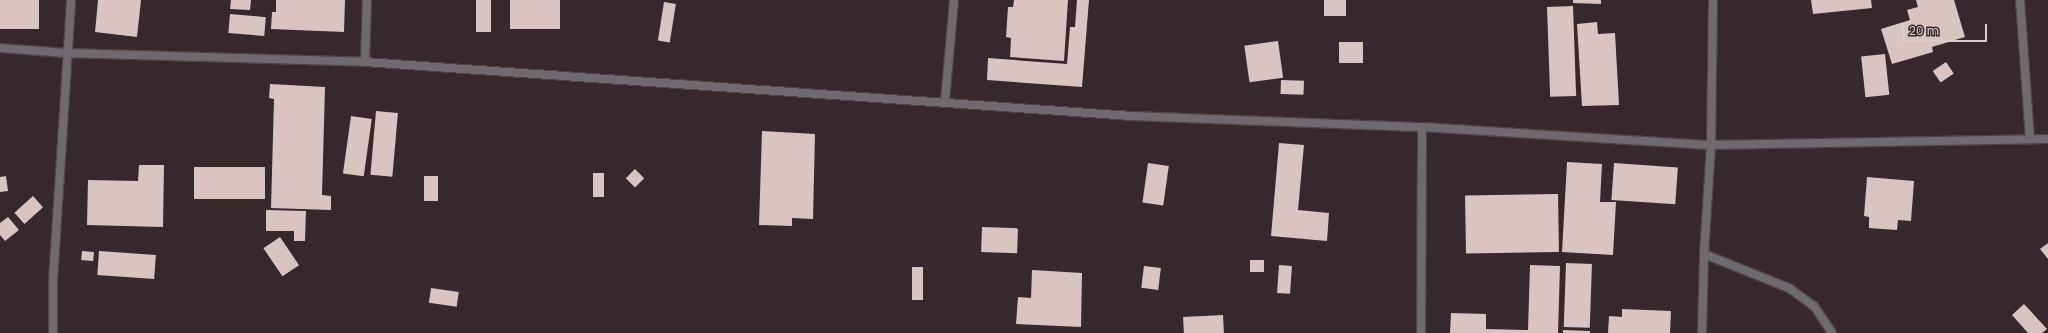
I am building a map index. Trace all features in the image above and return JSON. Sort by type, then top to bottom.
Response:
[{"type":"street","points":[[53,333],[53,281],[64,141],[66,53],[71,0]]},
{"type":"street","points":[[365,62],[367,0]]},
{"type":"street","points":[[945,101],[954,0]]},
{"type":"street","points":[[1702,333],[1704,254],[1711,146],[1713,0]]},
{"type":"street","points":[[2020,0],[2030,139]]},
{"type":"street","points":[[0,48],[66,53],[365,62],[945,101],[1132,116],[1422,127],[1711,146],[2048,139]]},
{"type":"street","points":[[1422,127],[1422,333]]},
{"type":"street","points":[[1704,254],[1789,288],[1814,306],[1832,333]]},
{"type":"building","points":[[0,0],[39,0],[39,29],[0,29]]},
{"type":"building","points":[[98,0],[141,0],[137,37],[95,32]]},
{"type":"building","points":[[231,0],[251,0],[250,10],[230,9]]},
{"type":"building","points":[[276,0],[345,0],[344,32],[271,29],[272,12],[276,12]]},
{"type":"building","points":[[476,0],[491,0],[491,32],[476,32]]},
{"type":"building","points":[[510,0],[560,0],[560,29],[510,29]]},
{"type":"building","points":[[1014,0],[1068,0],[1064,61],[1010,57],[1011,38],[1006,37],[1008,7],[1013,7]]},
{"type":"building","points":[[1077,0],[1089,0],[1082,87],[987,80],[988,58],[1067,64],[1070,27],[1075,27]]},
{"type":"building","points":[[1324,0],[1346,0],[1346,16],[1324,16]]},
{"type":"building","points":[[1573,0],[1601,0],[1601,4],[1573,3]]},
{"type":"building","points":[[1811,0],[1871,0],[1872,8],[1813,14]]},
{"type":"building","points":[[1916,0],[1954,0],[1965,37],[1932,47],[1933,52],[1892,64],[1881,29],[1910,20],[1907,10],[1918,7]]},
{"type":"building","points":[[664,2],[676,4],[670,42],[658,41]]},
{"type":"building","points":[[1573,6],[1576,96],[1550,97],[1547,7]]},
{"type":"building","points":[[230,14],[266,17],[264,36],[228,33]]},
{"type":"building","points":[[1597,22],[1598,34],[1615,33],[1619,105],[1582,106],[1577,24]]},
{"type":"building","points":[[1278,41],[1283,78],[1249,82],[1244,46]]},
{"type":"building","points":[[1339,42],[1363,42],[1363,63],[1339,63]]},
{"type":"building","points":[[1885,54],[1889,95],[1865,97],[1861,57]]},
{"type":"building","points":[[1946,62],[1954,74],[1941,83],[1933,71]]},
{"type":"building","points":[[1281,80],[1304,81],[1303,95],[1281,94]]},
{"type":"building","points":[[270,84],[325,87],[322,195],[331,196],[331,210],[271,208],[274,99],[269,98]]},
{"type":"building","points":[[376,111],[398,113],[392,177],[370,175]]},
{"type":"building","points":[[351,116],[372,119],[364,176],[343,173]]},
{"type":"building","points":[[762,131],[815,134],[813,219],[792,218],[792,226],[759,225]]},
{"type":"building","points":[[1279,143],[1304,145],[1298,210],[1329,213],[1327,241],[1271,236]]},
{"type":"building","points":[[1567,162],[1602,164],[1600,202],[1616,202],[1613,255],[1562,252]]},
{"type":"building","points":[[1148,163],[1169,166],[1163,206],[1142,203]]},
{"type":"building","points":[[1614,163],[1678,167],[1675,204],[1611,200]]},
{"type":"building","points":[[139,165],[164,165],[163,227],[87,225],[88,180],[138,181]]},
{"type":"building","points":[[194,167],[265,167],[265,199],[194,199]]},
{"type":"building","points":[[635,169],[644,178],[635,187],[626,178]]},
{"type":"building","points":[[593,173],[604,173],[604,197],[593,197]]},
{"type":"building","points":[[6,176],[8,191],[0,192],[0,177]]},
{"type":"building","points":[[424,176],[438,176],[438,201],[424,201]]},
{"type":"building","points":[[1867,177],[1914,181],[1911,221],[1898,220],[1897,230],[1869,228],[1869,217],[1864,216]]},
{"type":"building","points":[[1558,194],[1559,252],[1466,254],[1465,196]]},
{"type":"building","points":[[33,196],[43,207],[24,224],[14,213]]},
{"type":"building","points":[[266,210],[306,211],[305,241],[294,241],[294,231],[266,231]]},
{"type":"building","points":[[8,217],[19,230],[5,241],[0,235],[0,223]]},
{"type":"building","points":[[982,227],[1018,228],[1017,253],[981,252]]},
{"type":"building","points":[[280,237],[299,265],[282,276],[263,248]]},
{"type":"building","points":[[2048,243],[2048,259],[2040,249]]},
{"type":"building","points":[[82,251],[94,252],[93,261],[81,260]]},
{"type":"building","points":[[99,251],[156,255],[154,279],[97,275]]},
{"type":"building","points":[[1250,260],[1264,260],[1264,272],[1250,272]]},
{"type":"building","points":[[1566,263],[1592,264],[1590,328],[1564,327]]},
{"type":"building","points":[[1279,265],[1292,266],[1290,294],[1277,293]]},
{"type":"building","points":[[1530,265],[1560,266],[1558,333],[1450,333],[1451,313],[1486,314],[1486,329],[1528,330]]},
{"type":"building","points":[[1144,266],[1161,268],[1158,290],[1141,288]]},
{"type":"building","points":[[912,267],[923,267],[923,300],[912,300]]},
{"type":"building","points":[[1032,270],[1082,273],[1081,327],[1016,324],[1018,297],[1031,298]]},
{"type":"building","points":[[431,288],[459,292],[457,307],[429,303]]},
{"type":"building","points":[[2024,304],[2047,329],[2042,333],[2028,333],[2012,315]]},
{"type":"building","points":[[1622,309],[1671,311],[1670,333],[1608,333],[1609,316],[1622,317]]},
{"type":"building","points":[[1223,315],[1224,333],[1184,333],[1183,317]]},
{"type":"building","points":[[1563,330],[1590,331],[1590,333],[1563,333]]}]
